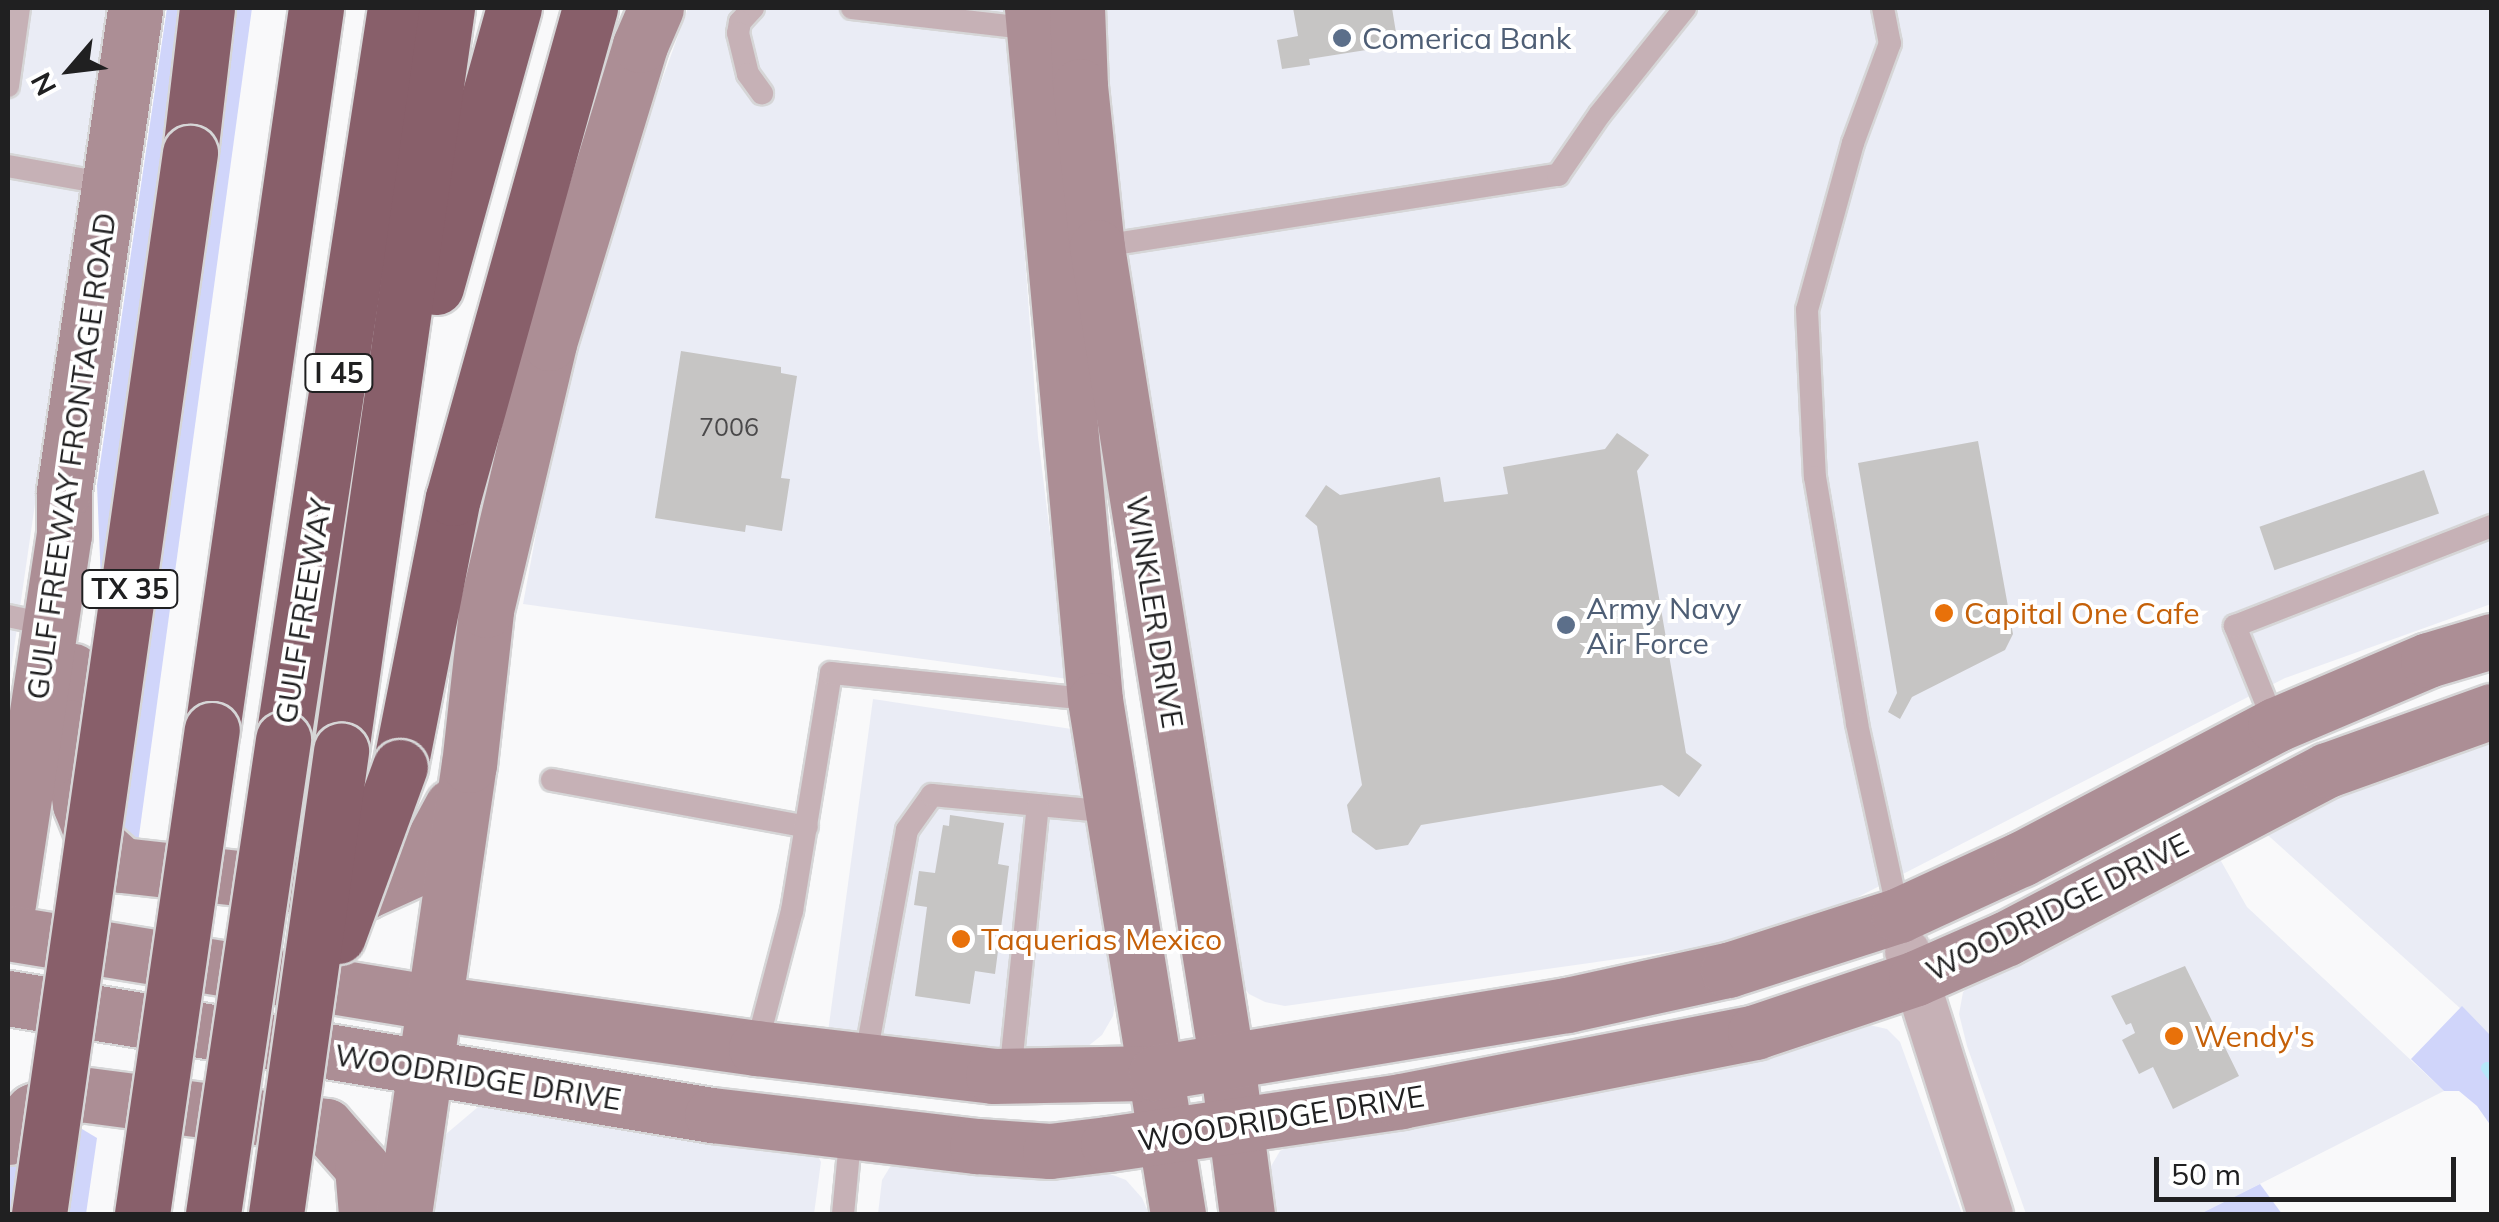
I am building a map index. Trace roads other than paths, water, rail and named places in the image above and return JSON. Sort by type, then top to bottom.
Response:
[{"type":"highway","name":"TX 35","points":[[39,1214],[126,622],[207,8]]},
{"type":"highway","name":"I 45","points":[[142,1214],[316,8]]},
{"type":"highway","name":"GULF FREEWAY","points":[[213,1214],[395,8]]},
{"type":"highway","name":"GULF FREEWAY","points":[[276,1214],[446,8]]},
{"type":"highway","points":[[377,497],[514,8]]},
{"type":"highway","points":[[302,1038],[400,767],[453,498],[590,8]]},
{"type":"main road","name":"GULF FREEWAY FRONTAGE ROAD","points":[[8,904],[29,620],[64,535],[64,492],[136,8]]},
{"type":"main road","points":[[404,1214],[469,765],[486,610],[549,343],[640,45],[656,8]]},
{"type":"main road","name":"WINKLER DRIVE","points":[[1048,15],[1075,251],[1227,1063],[1246,1214]]},
{"type":"main road","name":"WINKLER DRIVE","points":[[1075,251],[1094,700],[1178,1214]]},
{"type":"main road","points":[[64,535],[80,596],[68,726],[80,804],[95,840],[122,865],[364,892],[419,867],[438,838],[469,765]]},
{"type":"main road","name":"WOODRIDGE DRIVE","points":[[8,998],[426,1070],[851,1131],[1050,1151],[1234,1128],[1648,1056],[1755,1032],[1907,948],[2021,859],[2275,724],[2428,660],[2492,642]]},
{"type":"main road","name":"WOODRIDGE DRIVE","points":[[8,933],[436,1004],[756,1048],[1010,1076],[1156,1073],[1567,1005],[1728,970],[2006,938],[2327,770],[2492,711]]},
{"type":"main road","points":[[8,1137],[32,1111],[80,1094],[326,1126],[362,1167],[366,1214]]},
{"type":"street","points":[[1907,948],[1990,1214]]},
{"type":"lane","points":[[8,86],[19,8]]},
{"type":"lane","points":[[753,8],[740,22],[738,33],[748,74],[762,93]]},
{"type":"lane","points":[[852,8],[1048,15]]},
{"type":"lane","points":[[1075,251],[1558,175],[1600,114],[1685,8]]},
{"type":"lane","points":[[1883,8],[1890,42],[1853,143],[1807,310],[1814,477],[1860,740],[1907,948]]},
{"type":"lane","points":[[8,166],[108,184]]},
{"type":"lane","points":[[2275,724],[2235,626],[2492,526]]},
{"type":"lane","points":[[756,1048],[792,911],[831,672],[1094,700]]},
{"type":"lane","points":[[552,780],[807,827]]},
{"type":"lane","points":[[864,1061],[907,830],[932,795],[1113,812]]},
{"type":"lane","points":[[1010,1076],[1038,804]]},
{"type":"lane","points":[[843,1214],[851,1131]]},
{"type":"waterway","points":[[2487,1068],[2492,1075]]},
{"type":"place","name":"Comerica Bank","points":[[1342,38]]},
{"type":"place","name":"Capital One Cafe","points":[[1944,613]]},
{"type":"place","name":"Army Navy Air Force","points":[[1566,625]]},
{"type":"place","name":"Taquerias Mexico","points":[[961,939]]},
{"type":"place","name":"Wendy's","points":[[2174,1036]]}]
